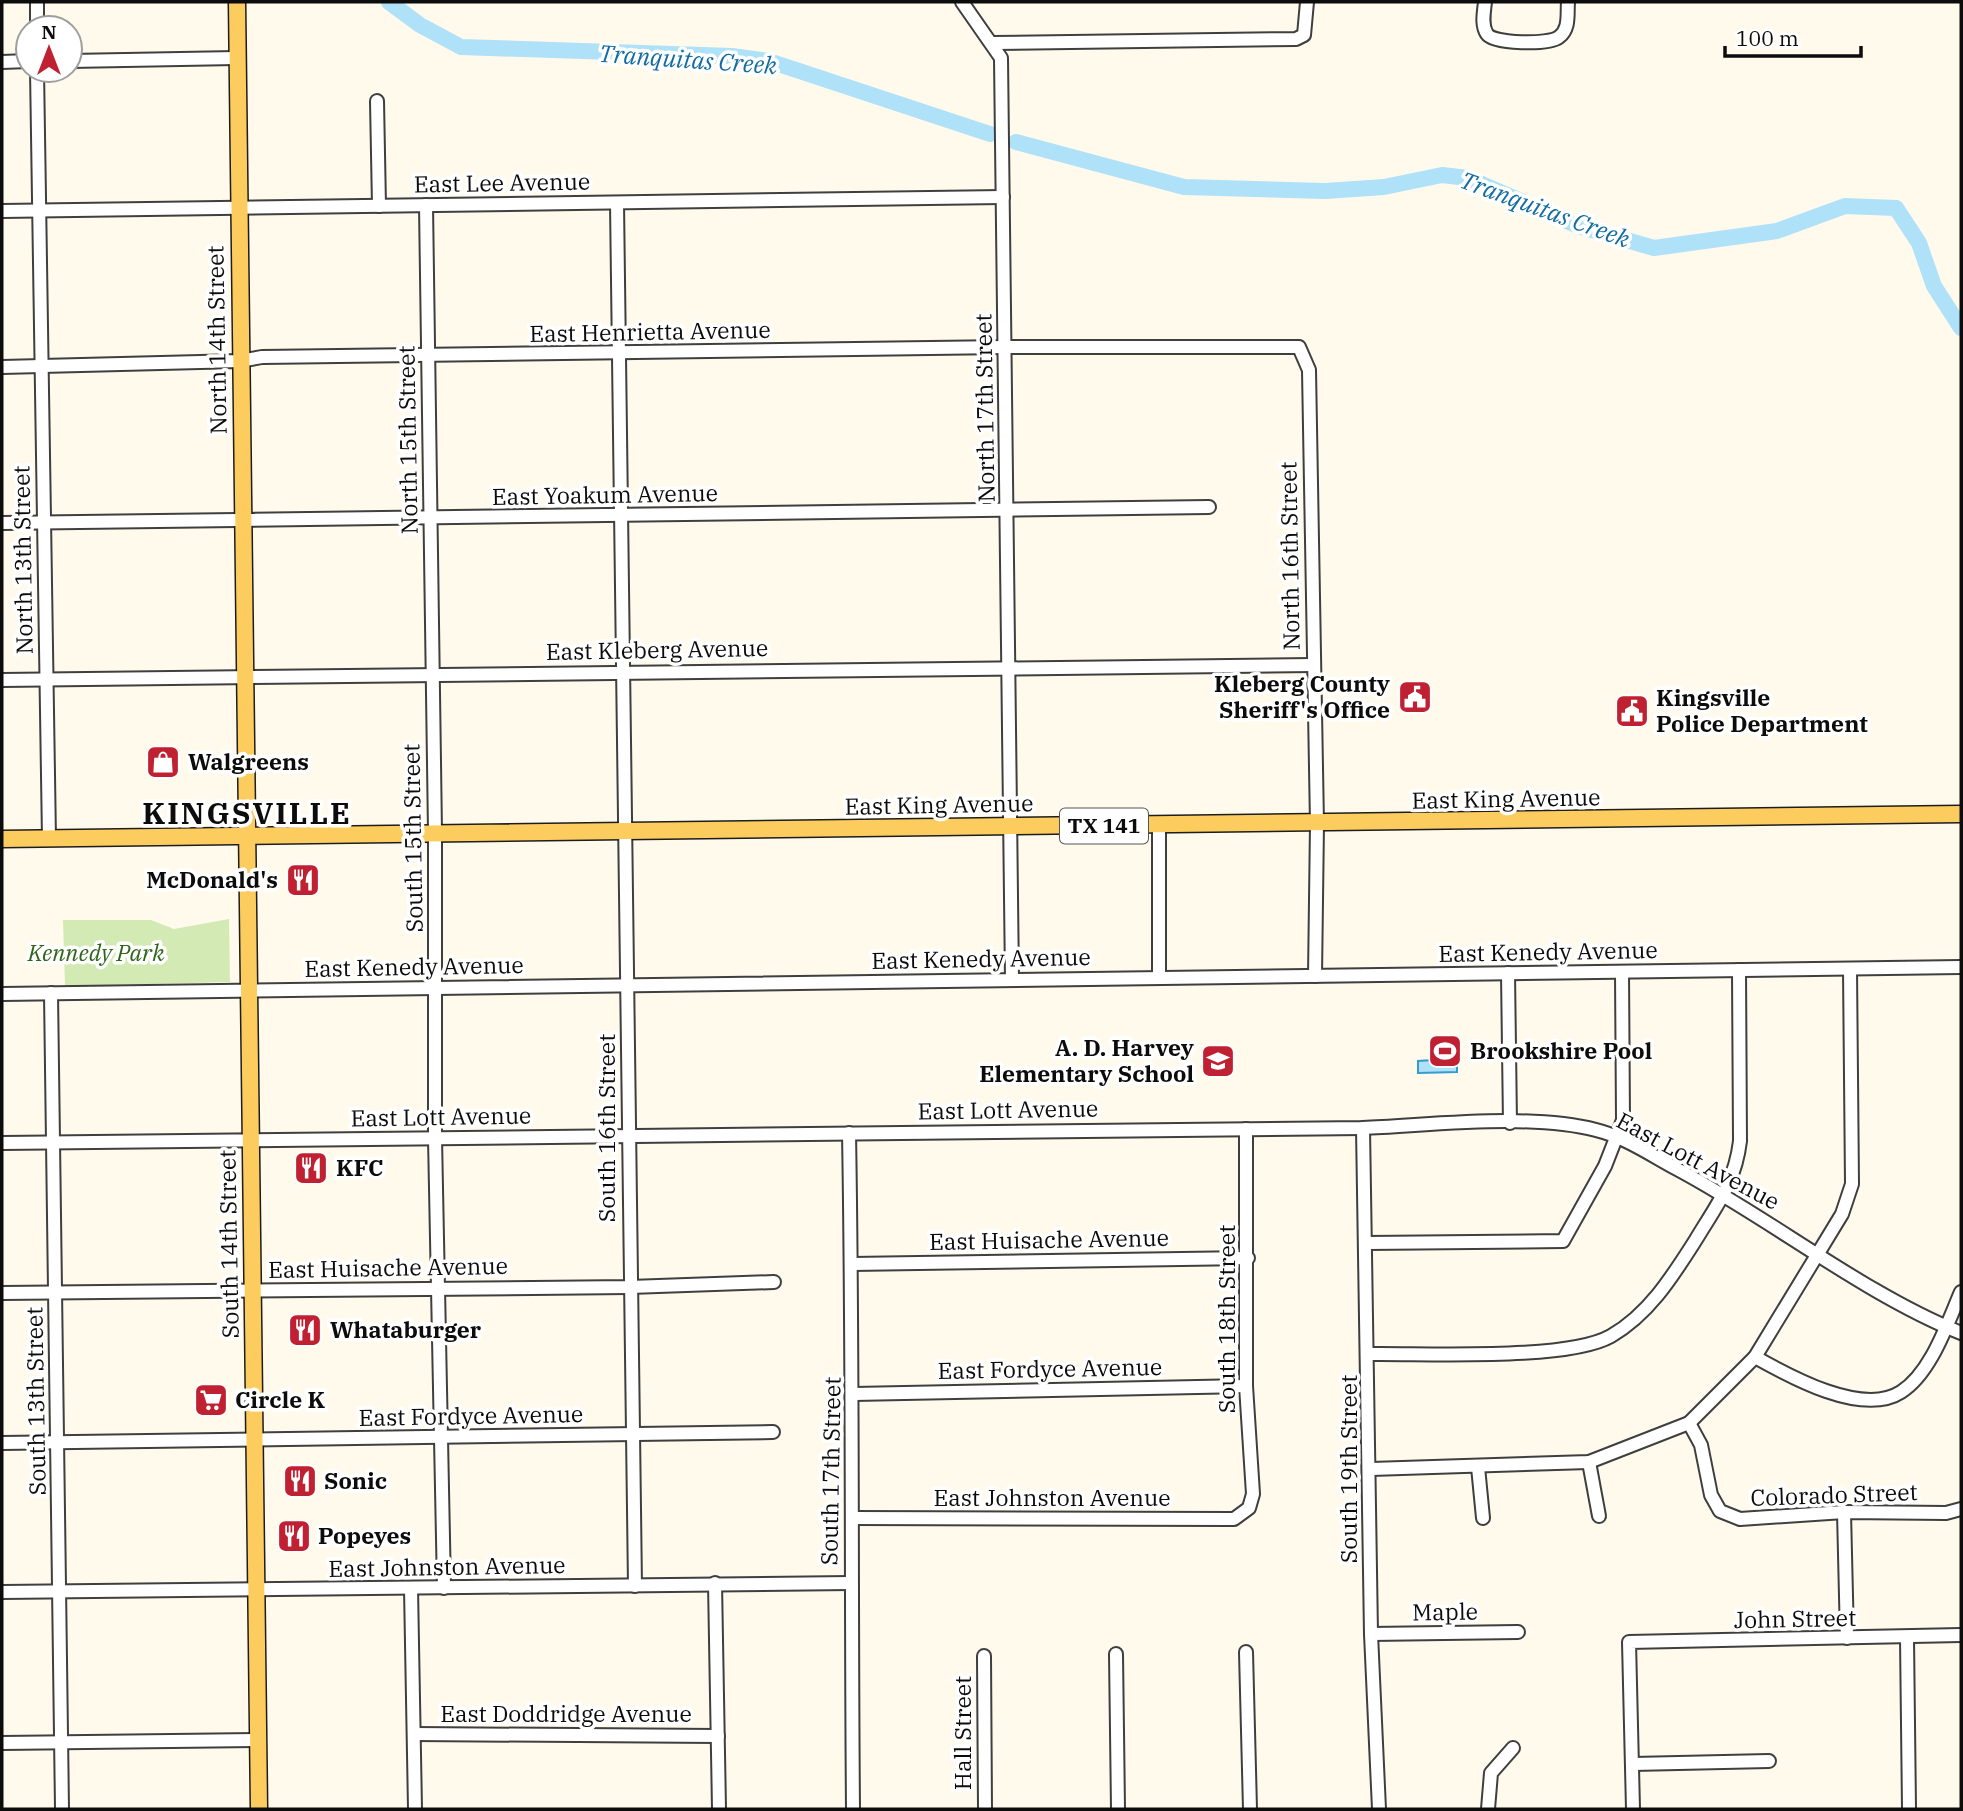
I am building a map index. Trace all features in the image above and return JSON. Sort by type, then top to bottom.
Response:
[{"type":"main road","name":"North 14th Street","points":[[237,2],[244,678]]},
{"type":"main road","name":"South 14th Street","points":[[244,678],[259,1809]]},
{"type":"main road","name":"East King Avenue","points":[[2,839],[1961,814]]},
{"type":"street","name":"North 17th Street","points":[[962,2],[1001,58],[1011,827]]},
{"type":"street","points":[[992,43],[1296,39],[1304,35],[1307,25],[1307,2]]},
{"type":"street","points":[[1485,2],[1483,26],[1488,36],[1497,41],[1551,41],[1560,37],[1567,27],[1568,2]]},
{"type":"street","points":[[84,61],[236,58]]},
{"type":"street","name":"North 13th Street","points":[[37,84],[49,839]]},
{"type":"street","points":[[377,100],[375,113],[379,206]]},
{"type":"street","name":"East Lee Avenue","points":[[2,211],[1003,197]]},
{"type":"street","points":[[617,203],[617,354],[624,670]]},
{"type":"street","name":"North 15th Street","points":[[426,205],[431,675]]},
{"type":"street","name":"East Henrietta Avenue","points":[[2,367],[428,354],[617,354],[1005,347],[1299,347]]},
{"type":"street","name":"North 16th Street","points":[[1299,347],[1309,370],[1317,824],[1315,976]]},
{"type":"street","name":"East Yoakum Avenue","points":[[2,523],[1209,507]]},
{"type":"street","name":"East Kleberg Avenue","points":[[2,680],[624,670],[1313,664]]},
{"type":"street","name":"South 16th Street","points":[[624,670],[627,1135],[635,1586]]},
{"type":"street","name":"South 15th Street","points":[[431,675],[435,832],[435,1138],[444,1588]]},
{"type":"street","points":[[1159,825],[1159,978]]},
{"type":"street","points":[[1011,827],[1012,980]]},
{"type":"street","name":"East Kenedy Avenue","points":[[2,994],[1961,967]]},
{"type":"street","points":[[1371,1468],[1589,1462],[1654,1439],[1689,1423],[1755,1357],[1842,1214],[1852,1184],[1850,969]]},
{"type":"street","points":[[1369,1354],[1573,1348],[1609,1337],[1630,1323],[1664,1288],[1737,1169],[1740,1141],[1739,970]]},
{"type":"street","points":[[1367,1243],[1563,1241],[1605,1166],[1623,1120],[1625,1100],[1622,972]]},
{"type":"street","points":[[1508,973],[1510,1123]]},
{"type":"street","name":"South 13th Street","points":[[51,993],[62,1809]]},
{"type":"street","name":"East Lott Avenue","points":[[2,1143],[1363,1128],[1510,1123],[1575,1126],[1616,1137],[1724,1194],[1818,1254],[1961,1333]]},
{"type":"street","name":"South 19th Street","points":[[1363,1128],[1371,1468],[1371,1634],[1379,1809]]},
{"type":"street","name":"South 18th Street","points":[[1246,1129],[1246,1386],[1252,1494],[1249,1508]]},
{"type":"street","name":"South 17th Street","points":[[849,1133],[854,1394],[850,1583],[853,1809]]},
{"type":"street","name":"East Huisache Avenue","points":[[852,1264],[1248,1258]]},
{"type":"street","name":"East Huisache Avenue","points":[[2,1293],[630,1287],[774,1282]]},
{"type":"street","points":[[1755,1357],[1796,1380],[1820,1389],[1850,1396],[1887,1398],[1900,1393],[1914,1381],[1946,1327],[1961,1292]]},
{"type":"street","name":"East Fordyce Avenue","points":[[854,1394],[1246,1386]]},
{"type":"street","name":"Colorado Street","points":[[1689,1423],[1701,1445],[1711,1495],[1720,1511],[1740,1519],[1844,1512],[1946,1513],[1961,1509]]},
{"type":"street","name":"East Fordyce Avenue","points":[[2,1443],[773,1432]]},
{"type":"street","points":[[1589,1462],[1599,1516]]},
{"type":"street","points":[[1478,1466],[1483,1518]]},
{"type":"street","name":"East Johnston Avenue","points":[[852,1518],[1234,1519],[1249,1508]]},
{"type":"street","points":[[1844,1512],[1847,1639]]},
{"type":"street","points":[[715,1583],[719,1809]]},
{"type":"street","name":"East Johnston Avenue","points":[[2,1592],[850,1583]]},
{"type":"street","points":[[411,1588],[415,1809]]},
{"type":"street","name":"Maple","points":[[1371,1634],[1518,1632]]},
{"type":"street","name":"John Street","points":[[1633,1763],[1629,1642],[1961,1635]]},
{"type":"street","points":[[1907,1638],[1909,1809]]},
{"type":"street","points":[[1246,1651],[1250,1809]]},
{"type":"street","points":[[1116,1654],[1118,1809]]},
{"type":"street","name":"Hall Street","points":[[984,1656],[985,1809]]},
{"type":"street","name":"East Doddridge Avenue","points":[[414,1734],[718,1736]]},
{"type":"street","points":[[2,1743],[258,1740]]},
{"type":"street","points":[[1488,1809],[1491,1773],[1513,1748]]},
{"type":"street","points":[[1633,1809],[1633,1763],[1769,1761]]},
{"type":"green space","name":"Kennedy Park","points":[[229,919],[230,982],[65,986],[63,920],[151,920],[174,929]]},
{"type":"water","name":"Brookshire Pool","points":[[1433,1042],[1457,1042],[1457,1072],[1418,1073],[1418,1061],[1433,1060]]},
{"type":"waterway","name":"Tranquitas Creek","points":[[389,2],[420,25],[461,47],[732,56],[769,61],[990,134]]},
{"type":"waterway","name":"Tranquitas Creek","points":[[1016,142],[1184,187],[1325,191],[1384,187],[1442,175],[1468,178],[1578,226],[1654,248],[1777,231],[1845,206],[1896,208],[1919,243],[1934,286],[1961,328]]},
{"type":"place","name":"Kleberg County Sheriff's Office","points":[[1415,697]]},
{"type":"place","name":"Kingsville Police Department","points":[[1632,711]]},
{"type":"place","name":"Walgreens","points":[[163,762]]},
{"type":"place","name":"McDonald's","points":[[303,880]]},
{"type":"place","name":"Brookshire Pool","points":[[1445,1051]]},
{"type":"place","name":"A. D. Harvey Elementary School","points":[[1218,1061]]},
{"type":"place","name":"KFC","points":[[311,1168]]},
{"type":"place","name":"Whataburger","points":[[305,1330]]},
{"type":"place","name":"Circle K","points":[[211,1400]]},
{"type":"place","name":"Sonic","points":[[300,1481]]},
{"type":"place","name":"Popeyes","points":[[294,1536]]},
{"type":"district","name":"KINGSVILLE","points":[[247,814]]}]
